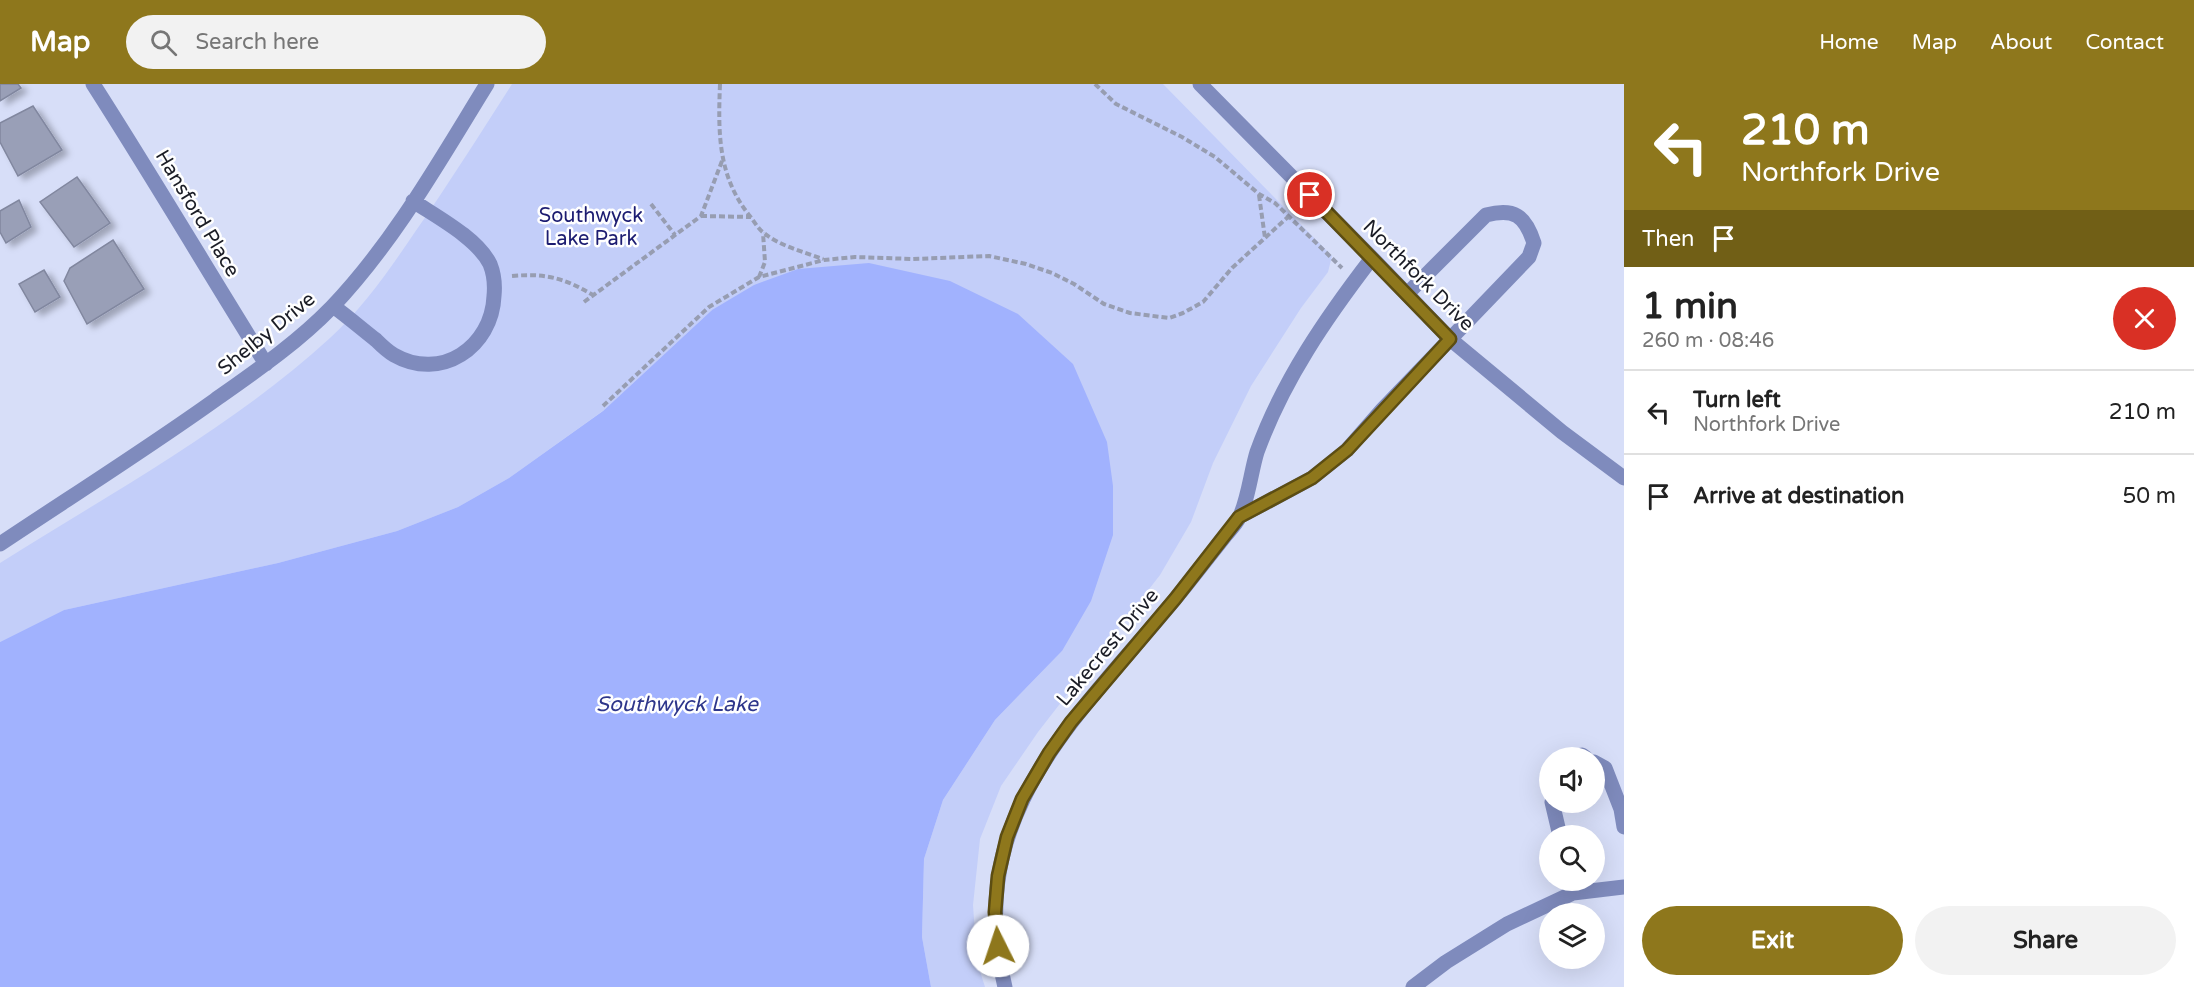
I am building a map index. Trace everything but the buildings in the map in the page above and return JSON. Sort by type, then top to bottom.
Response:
[{"type":"street","name":"Hansford Place","points":[[93,84],[140,156],[182,229],[266,364]]},
{"type":"street","name":"Shelby Drive","points":[[0,544],[188,419],[306,333],[333,306],[370,262],[414,201],[487,84]]},
{"type":"street","name":"Northfork Drive","points":[[1200,84],[1450,339],[1562,432],[1624,478]]},
{"type":"street","points":[[333,306],[393,355],[413,362],[434,364],[455,359],[471,349],[484,332],[493,312],[494,278],[490,265],[469,239],[414,201]]},
{"type":"street","name":"Lakecrest Drive","points":[[1239,517],[1312,478],[1347,450],[1529,257],[1534,243],[1530,231],[1519,216],[1503,211],[1486,215],[1407,294]]},
{"type":"street","name":"Lakecrest Drive","points":[[1005,987],[999,964],[995,912],[998,876],[1007,837],[1022,799],[1049,753],[1071,722],[1175,599],[1239,517],[1257,452],[1287,382],[1308,347],[1372,258]]},
{"type":"street","points":[[1605,768],[1621,809],[1624,827]]},
{"type":"street","points":[[1605,887],[1624,887]]},
{"type":"street","points":[[1413,987],[1478,940],[1565,891]]},
{"type":"path","points":[[720,84],[722,161],[736,196],[763,232],[784,244],[824,260]]},
{"type":"path","points":[[1095,84],[1116,104],[1215,156],[1259,194],[1275,203],[1355,281]]},
{"type":"path","points":[[584,302],[701,216],[722,161]]},
{"type":"path","points":[[1259,194],[1264,238]]},
{"type":"path","points":[[651,204],[675,235]]},
{"type":"path","points":[[701,216],[751,217]]},
{"type":"path","points":[[603,406],[709,307],[759,277],[824,260],[855,257],[913,259],[989,256],[1026,264],[1052,273],[1074,284],[1104,304],[1121,310],[1169,318],[1203,302],[1232,268],[1289,216]]},
{"type":"path","points":[[759,277],[765,262],[763,232]]},
{"type":"path","points":[[494,278],[546,275],[570,281],[593,295]]},
{"type":"green space","name":"Southwyck Lake Park","points":[[512,84],[1163,84],[1332,256],[1328,272],[1301,308],[1251,386],[1213,463],[1191,522],[1160,575],[1038,732],[1001,786],[980,839],[973,905],[977,962],[985,987],[931,987],[922,937],[924,859],[943,800],[995,720],[1062,651],[712,310],[604,410],[509,478],[458,507],[397,531],[278,563],[64,610],[0,642],[0,563],[128,485],[212,430],[293,370],[330,338],[376,288]]},
{"type":"water","name":"Southwyck Lake","points":[[869,263],[950,281],[1018,314],[1073,364],[1107,442],[1113,486],[1113,535],[1091,601],[1062,651],[995,720],[943,800],[924,859],[922,937],[931,987],[0,987],[0,642],[64,610],[278,563],[397,531],[458,507],[509,478],[603,411],[712,310],[754,285],[798,269]]},
{"type":"route","points":[[998,946],[995,912],[998,876],[1007,837],[1022,799],[1049,753],[1071,722],[1175,599],[1239,517],[1312,478],[1347,450],[1450,339],[1310,195]]}]
